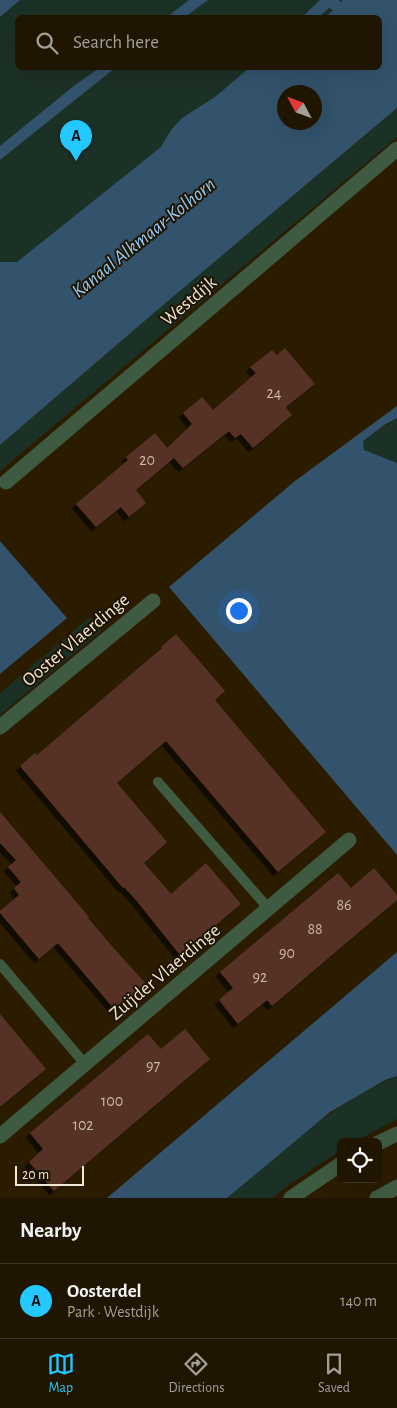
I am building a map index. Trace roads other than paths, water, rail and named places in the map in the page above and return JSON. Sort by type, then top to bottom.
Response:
[{"type":"street","name":"Westdijk","points":[[6,482],[397,150]]},
{"type":"street","name":"Ooster Vlaerdinge","points":[[0,727],[153,601]]},
{"type":"street","name":"Zuijder Vlaerdinge","points":[[0,1136],[349,840]]},
{"type":"street","points":[[382,1141],[397,1134]]},
{"type":"street","points":[[291,1198],[337,1167]]},
{"type":"street","points":[[377,1198],[397,1187]]},
{"type":"lane","points":[[158,782],[269,909]]},
{"type":"lane","points":[[0,964],[85,1064]]},
{"type":"water","points":[[0,0],[20,0],[0,17]]},
{"type":"water","points":[[189,0],[208,0],[188,15],[170,15]]},
{"type":"water","name":"Kanaal Alkmaar-Kolhorn","points":[[320,0],[339,0],[340,2],[343,0],[397,0],[397,108],[0,445],[0,262],[17,262],[161,147],[171,130],[182,118],[215,97],[247,70],[382,70],[382,15],[328,15],[333,10],[329,8],[321,15],[304,15]]},
{"type":"water","points":[[96,70],[112,70],[0,160],[0,146]]},
{"type":"water","points":[[397,406],[397,418],[363,441],[364,450],[397,463],[397,855],[169,587],[295,481]]},
{"type":"water","points":[[0,541],[67,618],[0,674]]},
{"type":"water","points":[[397,952],[397,1076],[385,1080],[330,1112],[227,1198],[107,1198]]},
{"type":"place","name":"Oosterdel","points":[[76,161]]}]
